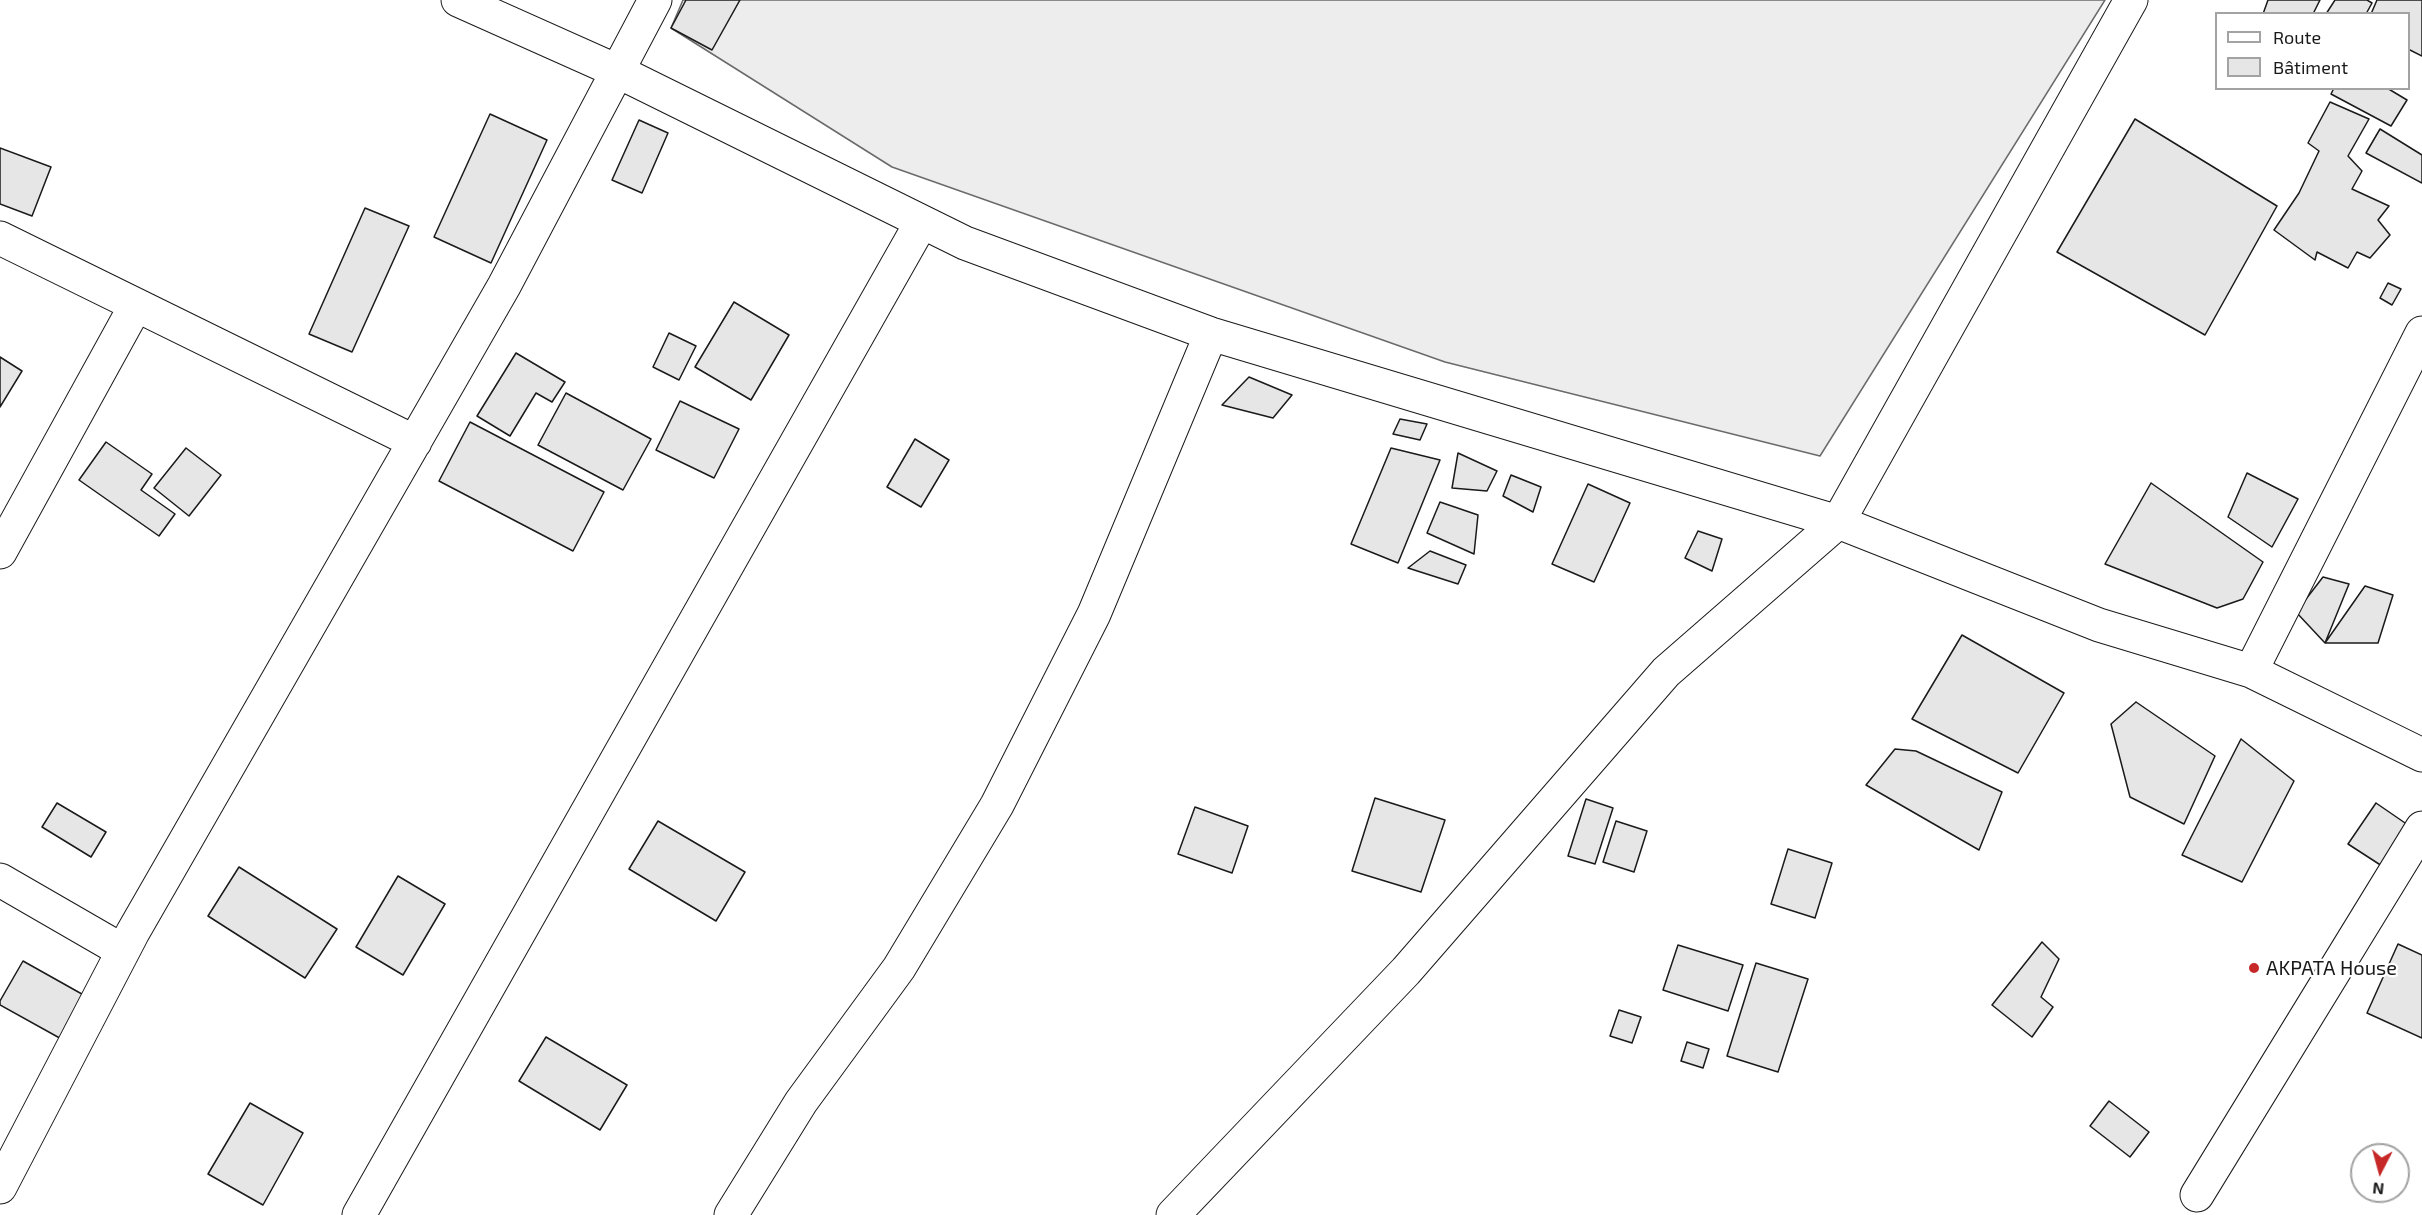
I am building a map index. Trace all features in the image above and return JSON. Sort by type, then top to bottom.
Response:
[{"type":"street","points":[[458,0],[617,71],[965,243],[1211,334],[1838,522],[2099,625],[2251,671],[2422,755]]},
{"type":"street","points":[[0,1187],[123,951],[177,853],[504,286],[656,0]]},
{"type":"street","points":[[1173,1215],[1406,971],[1666,672],[1838,522],[2131,0]]},
{"type":"street","points":[[359,1215],[921,223]]},
{"type":"street","points":[[0,238],[415,442]]},
{"type":"street","points":[[0,552],[136,305]]},
{"type":"street","points":[[2251,671],[2422,333]]},
{"type":"street","points":[[731,1215],[801,1102],[899,968],[997,805],[1094,614],[1211,334]]},
{"type":"street","points":[[2194,1208],[2422,828]]},
{"type":"street","points":[[0,880],[123,951]]},
{"type":"shaded area","points":[[683,0],[2105,0],[1820,456],[1445,362],[892,167],[671,28]]},
{"type":"building","points":[[686,0],[740,0],[712,50],[671,28]]},
{"type":"building","points":[[2268,0],[2320,0],[2314,12],[2264,12]]},
{"type":"building","points":[[2335,0],[2367,0],[2372,3],[2367,12],[2327,12]]},
{"type":"building","points":[[2377,0],[2422,0],[2422,56],[2410,50],[2410,12],[2372,12]]},
{"type":"building","points":[[2333,90],[2390,90],[2407,100],[2391,126],[2331,94]]},
{"type":"building","points":[[2330,102],[2369,119],[2348,156],[2362,171],[2352,189],[2389,206],[2378,220],[2390,235],[2370,258],[2357,252],[2348,268],[2317,252],[2315,260],[2274,230],[2299,193],[2319,151],[2308,143]]},
{"type":"building","points":[[490,114],[547,140],[491,263],[434,237]]},
{"type":"building","points":[[2135,119],[2277,206],[2205,335],[2057,252]]},
{"type":"building","points":[[639,120],[668,133],[642,193],[612,180]]},
{"type":"building","points":[[2380,129],[2422,155],[2422,183],[2366,153]]},
{"type":"building","points":[[0,148],[51,167],[32,216],[0,204]]},
{"type":"building","points":[[365,208],[409,226],[352,352],[309,334]]},
{"type":"building","points":[[2388,283],[2401,289],[2392,305],[2380,298]]},
{"type":"building","points":[[734,302],[789,335],[751,400],[695,367]]},
{"type":"building","points":[[669,333],[696,346],[679,380],[653,367]]},
{"type":"building","points":[[516,353],[565,382],[552,402],[536,393],[510,436],[477,416]]},
{"type":"building","points":[[0,357],[22,371],[0,407]]},
{"type":"building","points":[[1249,377],[1292,395],[1273,418],[1222,405]]},
{"type":"building","points":[[566,393],[651,439],[623,490],[538,445]]},
{"type":"building","points":[[680,401],[739,429],[714,478],[656,450]]},
{"type":"building","points":[[1400,419],[1427,424],[1420,440],[1393,434]]},
{"type":"building","points":[[470,422],[604,492],[573,551],[439,481]]},
{"type":"building","points":[[915,439],[949,460],[921,507],[887,487]]},
{"type":"building","points":[[106,442],[152,474],[141,490],[175,514],[159,536],[79,480]]},
{"type":"building","points":[[186,448],[221,475],[189,516],[154,488]]},
{"type":"building","points":[[1391,448],[1440,460],[1398,563],[1351,544]]},
{"type":"building","points":[[1458,453],[1497,471],[1487,491],[1452,488]]},
{"type":"building","points":[[2247,473],[2298,499],[2272,547],[2228,517]]},
{"type":"building","points":[[1511,475],[1541,487],[1533,512],[1503,496]]},
{"type":"building","points":[[2151,483],[2263,562],[2243,599],[2217,608],[2105,564]]},
{"type":"building","points":[[1588,484],[1630,503],[1594,582],[1552,564]]},
{"type":"building","points":[[1440,502],[1478,515],[1474,554],[1427,533]]},
{"type":"building","points":[[1698,531],[1722,539],[1712,571],[1685,558]]},
{"type":"building","points":[[1430,551],[1466,565],[1458,584],[1408,568]]},
{"type":"building","points":[[2323,577],[2349,584],[2325,643],[2296,612]]},
{"type":"building","points":[[2365,586],[2393,595],[2378,643],[2325,643]]},
{"type":"building","points":[[1962,635],[2064,693],[2018,773],[1912,719]]},
{"type":"building","points":[[2136,702],[2215,756],[2184,824],[2130,797],[2111,724]]},
{"type":"building","points":[[2241,739],[2294,781],[2242,882],[2182,855]]},
{"type":"building","points":[[1895,749],[1916,751],[2002,792],[1979,850],[1866,785]]},
{"type":"building","points":[[1375,798],[1445,820],[1421,892],[1352,871]]},
{"type":"building","points":[[1586,799],[1613,808],[1595,864],[1568,856]]},
{"type":"building","points":[[57,803],[106,832],[91,857],[42,827]]},
{"type":"building","points":[[2376,803],[2408,825],[2382,866],[2348,844]]},
{"type":"building","points":[[1195,807],[1248,826],[1232,873],[1178,854]]},
{"type":"building","points":[[658,821],[745,872],[716,921],[629,869]]},
{"type":"building","points":[[1616,821],[1647,831],[1634,872],[1603,862]]},
{"type":"building","points":[[1788,849],[1832,863],[1815,918],[1771,904]]},
{"type":"building","points":[[239,867],[337,929],[305,978],[208,916]]},
{"type":"building","points":[[398,876],[445,904],[403,975],[356,947]]},
{"type":"building","points":[[2042,942],[2059,959],[2041,997],[2053,1007],[2032,1037],[1992,1005]]},
{"type":"building","points":[[2398,944],[2422,955],[2422,1038],[2367,1013]]},
{"type":"building","points":[[1678,945],[1743,965],[1728,1011],[1663,990]]},
{"type":"building","points":[[23,961],[89,998],[65,1041],[0,1005],[0,1001]]},
{"type":"building","points":[[1756,963],[1808,979],[1778,1072],[1727,1056]]},
{"type":"building","points":[[1619,1010],[1641,1017],[1632,1043],[1610,1036]]},
{"type":"building","points":[[546,1037],[627,1085],[600,1130],[519,1081]]},
{"type":"building","points":[[1687,1042],[1709,1049],[1703,1068],[1681,1061]]},
{"type":"building","points":[[2109,1101],[2149,1132],[2130,1157],[2090,1126]]},
{"type":"building","points":[[250,1103],[303,1133],[263,1205],[208,1174]]},
{"type":"place","name":"AKPATA House","points":[[2254,968]]}]
